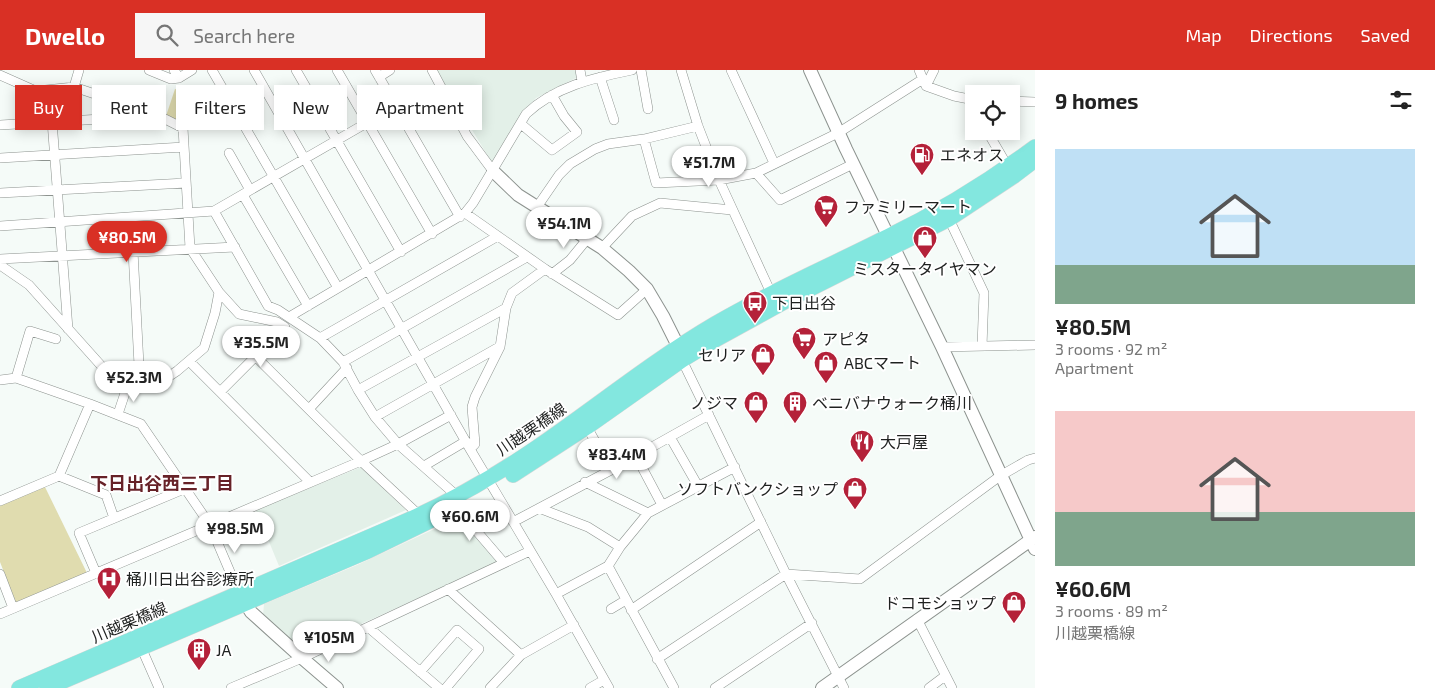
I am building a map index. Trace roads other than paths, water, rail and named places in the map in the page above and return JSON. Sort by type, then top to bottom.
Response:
[{"type":"main road","name":"川越栗橋線","points":[[19,688],[401,536],[587,427],[680,353],[715,340],[892,242],[1008,167],[1035,147]]},
{"type":"main road","name":"川越栗橋線","points":[[491,483],[543,443],[771,293],[949,219],[1035,160]]},
{"type":"main road","name":"川越栗橋線","points":[[47,688],[142,647],[420,515],[458,502]]},
{"type":"street","points":[[75,85],[79,70]]},
{"type":"street","points":[[148,70],[171,79],[176,74],[192,70]]},
{"type":"street","points":[[212,70],[338,288]]},
{"type":"street","points":[[254,70],[468,445],[574,625],[606,684],[590,688]]},
{"type":"street","points":[[296,70],[401,252]]},
{"type":"street","points":[[337,70],[357,105]]},
{"type":"street","points":[[384,85],[377,74],[390,70]]},
{"type":"street","points":[[432,70],[466,136],[492,171],[518,195],[602,248],[647,289],[663,316],[786,574],[842,682]]},
{"type":"street","points":[[580,70],[582,81]]},
{"type":"street","points":[[289,317],[463,215],[473,203],[526,114],[537,103],[582,81],[620,71],[632,70]]},
{"type":"street","points":[[641,70],[648,108]]},
{"type":"street","points":[[680,70],[698,126],[719,180],[771,293]]},
{"type":"street","points":[[731,70],[774,163]]},
{"type":"street","points":[[810,70],[838,133],[942,347],[1000,476],[1034,542],[917,619],[842,682],[822,688]]},
{"type":"street","points":[[644,140],[656,183],[719,180],[756,173],[838,133],[934,70]]},
{"type":"street","points":[[0,75],[22,85]]},
{"type":"street","points":[[600,77],[614,120]]},
{"type":"street","points":[[922,78],[954,96],[965,99]]},
{"type":"street","points":[[521,124],[552,150],[577,132],[564,116],[552,95]]},
{"type":"street","points":[[1020,101],[1035,102]]},
{"type":"street","points":[[166,120],[183,128],[190,248],[220,292],[239,314],[277,322],[285,327],[220,392]]},
{"type":"street","points":[[0,125],[15,124]]},
{"type":"street","points":[[537,207],[559,175],[570,164],[595,148],[608,144],[644,140],[698,126]]},
{"type":"street","points":[[0,226],[214,211],[357,128]]},
{"type":"street","points":[[53,130],[68,329]]},
{"type":"street","points":[[372,130],[432,234]]},
{"type":"street","points":[[411,130],[463,215],[498,236],[548,272],[618,315],[647,289]]},
{"type":"street","points":[[992,140],[1008,167]]},
{"type":"street","points":[[0,158],[184,147]]},
{"type":"street","points":[[229,153],[246,192],[308,306]]},
{"type":"street","points":[[756,173],[780,200],[853,164]]},
{"type":"street","points":[[0,193],[186,183]]},
{"type":"street","points":[[602,248],[632,216],[660,203],[732,210]]},
{"type":"street","points":[[214,211],[268,306],[278,310],[320,338],[345,365],[375,417],[398,444],[424,466],[458,502],[462,514],[504,563]]},
{"type":"street","points":[[949,219],[984,293],[982,346]]},
{"type":"street","points":[[320,338],[498,236]]},
{"type":"street","points":[[424,466],[468,445],[475,444],[472,407],[474,397],[500,347],[506,308],[512,293],[570,260],[588,238]]},
{"type":"street","points":[[0,259],[235,246]]},
{"type":"street","points":[[133,251],[140,384]]},
{"type":"street","points":[[309,409],[345,365],[401,328],[527,257]]},
{"type":"street","points":[[0,265],[29,284],[114,380],[128,384],[162,381],[204,348],[220,292]]},
{"type":"street","points":[[358,390],[506,308]]},
{"type":"street","points":[[16,378],[30,331],[56,339]]},
{"type":"street","points":[[942,347],[1035,344]]},
{"type":"street","points":[[375,417],[500,347]]},
{"type":"street","points":[[255,356],[361,461],[420,515]]},
{"type":"street","points":[[189,360],[310,482]]},
{"type":"street","points":[[0,380],[16,378],[141,424],[210,525],[242,599],[251,612],[337,688]]},
{"type":"street","points":[[118,414],[128,384]]},
{"type":"street","points":[[0,501],[59,476],[90,404]]},
{"type":"street","points":[[0,614],[361,461],[398,444],[451,415]]},
{"type":"street","points":[[513,522],[709,415]]},
{"type":"street","points":[[587,427],[611,470]]},
{"type":"street","points":[[670,437],[698,486]]},
{"type":"street","points":[[636,456],[662,505]]},
{"type":"street","points":[[658,659],[786,574],[860,578],[1000,476],[1035,458]]},
{"type":"street","points":[[556,594],[608,566],[620,547],[648,513],[734,467]]},
{"type":"street","points":[[59,476],[106,495],[114,518]]},
{"type":"street","points":[[585,482],[648,513]]},
{"type":"street","points":[[96,573],[79,533],[184,489]]},
{"type":"street","points":[[539,508],[588,527],[620,547]]},
{"type":"street","points":[[631,610],[761,522]]},
{"type":"street","points":[[236,687],[302,658],[530,550]]},
{"type":"street","points":[[608,566],[674,688]]},
{"type":"street","points":[[0,574],[13,608]]},
{"type":"street","points":[[448,589],[521,655]]},
{"type":"street","points":[[611,609],[626,600]]},
{"type":"street","points":[[917,619],[952,688]]},
{"type":"street","points":[[715,688],[812,623]]},
{"type":"street","points":[[490,688],[521,655],[574,625]]},
{"type":"street","points":[[368,627],[420,672],[428,685],[439,688]]},
{"type":"street","points":[[420,672],[457,630],[479,649],[446,688]]},
{"type":"street","points":[[142,647],[159,688]]},
{"type":"street","points":[[929,688],[945,676]]},
{"type":"place","name":"エネオス","points":[[922,176]]},
{"type":"place","name":"ファミリーマート","points":[[826,228]]},
{"type":"place","name":"ミスタータイヤマン","points":[[925,259]]},
{"type":"place","name":"下日出谷","points":[[755,324]]},
{"type":"place","name":"アピタ","points":[[804,360]]},
{"type":"place","name":"セリア","points":[[763,376]]},
{"type":"place","name":"ABCマート","points":[[826,384]]},
{"type":"place","name":"ノジマ","points":[[756,424]]},
{"type":"place","name":"ベニバナウォーク桶川","points":[[795,424]]},
{"type":"place","name":"大戸屋","points":[[862,463]]},
{"type":"place","name":"ソフトバンクショップ","points":[[855,510]]},
{"type":"place","name":"桶川日出谷診療所","points":[[109,600]]},
{"type":"place","name":"ドコモショップ","points":[[1014,624]]},
{"type":"place","name":"JA","points":[[199,671]]},
{"type":"district","name":"下日出谷西三丁目","points":[[162,484]]}]
